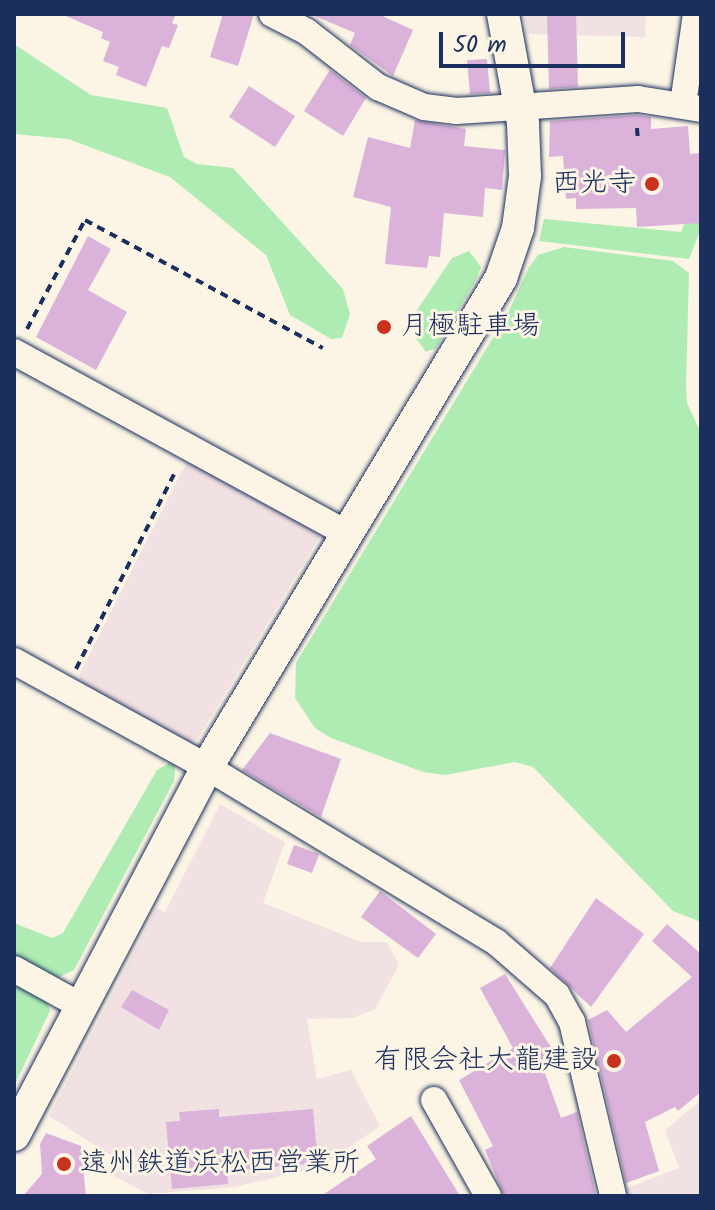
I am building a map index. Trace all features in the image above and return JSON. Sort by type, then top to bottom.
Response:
[{"type":"street","points":[[272,14],[408,102],[457,111],[638,99],[692,106],[696,14]]},
{"type":"street","points":[[14,1135],[207,767],[501,278],[523,202],[525,150],[503,14]]},
{"type":"street","points":[[14,352],[348,534]]},
{"type":"street","points":[[14,661],[207,767],[496,942],[557,995],[572,1022],[613,1196]]},
{"type":"street","points":[[14,969],[81,1006]]},
{"type":"street","points":[[434,1100],[488,1196]]},
{"type":"path","points":[[637,128],[638,142]]},
{"type":"path","points":[[14,352],[85,220],[323,348]]},
{"type":"path","points":[[65,689],[187,447]]},
{"type":"shaded area","points":[[524,14],[646,14],[645,37],[527,34]]},
{"type":"shaded area","points":[[193,461],[318,529],[320,536],[197,740],[189,742],[81,683],[79,675],[186,463]]},
{"type":"shaded area","points":[[220,804],[285,842],[263,903],[361,942],[387,942],[399,965],[375,1009],[353,1018],[307,1019],[317,1079],[351,1070],[380,1126],[319,1168],[233,1187],[148,1194],[114,1176],[121,1162],[49,1116],[157,908],[165,912]]},
{"type":"shaded area","points":[[701,1100],[701,1196],[623,1196],[622,1190],[679,1168],[665,1130]]},
{"type":"green space","points":[[14,44],[91,95],[167,108],[184,157],[197,164],[233,168],[343,289],[350,314],[342,338],[331,339],[290,315],[266,255],[170,177],[68,139],[14,134]]},
{"type":"green space","points":[[701,181],[701,228],[689,259],[539,241],[544,219],[681,232]]},
{"type":"green space","points":[[564,247],[673,261],[689,273],[687,403],[701,433],[701,922],[673,911],[533,767],[515,762],[445,775],[423,772],[331,738],[315,728],[295,698],[296,663],[508,313],[529,267],[538,255]]},
{"type":"green space","points":[[469,251],[481,267],[477,278],[436,348],[426,352],[413,334],[417,310],[452,258]]},
{"type":"green space","points":[[169,763],[175,766],[174,781],[74,970],[57,978],[14,959],[14,923],[52,938],[63,933],[157,770]]},
{"type":"green space","points":[[14,980],[47,1002],[50,1011],[14,1086]]},
{"type":"building","points":[[61,14],[176,14],[172,23],[178,25],[169,48],[162,46],[146,87],[116,75],[119,67],[103,61],[110,42],[101,38],[103,32]]},
{"type":"building","points":[[223,14],[254,14],[238,66],[210,57]]},
{"type":"building","points":[[310,14],[378,14],[413,30],[393,76],[350,45],[355,33]]},
{"type":"building","points":[[547,14],[576,14],[578,87],[549,89]]},
{"type":"building","points":[[487,59],[490,93],[470,94],[467,60]]},
{"type":"building","points":[[330,70],[366,98],[343,136],[304,111]]},
{"type":"building","points":[[249,86],[295,116],[275,147],[229,117]]},
{"type":"building","points":[[637,115],[651,117],[651,129],[688,126],[690,154],[701,153],[701,223],[637,227],[636,208],[576,209],[576,198],[566,199],[563,156],[549,157],[550,121]]},
{"type":"building","points":[[415,120],[466,129],[464,146],[505,150],[502,190],[485,188],[483,217],[444,213],[440,257],[429,256],[427,268],[385,264],[391,207],[353,197],[368,137],[410,148]]},
{"type":"building","points":[[88,236],[111,249],[88,290],[127,312],[96,370],[36,337]]},
{"type":"building","points":[[270,733],[341,759],[321,817],[242,770]]},
{"type":"building","points":[[294,845],[319,854],[312,873],[287,864]]},
{"type":"building","points":[[380,891],[436,934],[418,958],[361,917]]},
{"type":"building","points":[[596,898],[644,934],[591,1007],[550,968]]},
{"type":"building","points":[[667,924],[701,954],[701,1092],[678,1111],[675,1107],[645,1122],[659,1171],[626,1183],[588,1020],[607,1010],[626,1032],[692,977],[652,941]]},
{"type":"building","points":[[505,974],[557,1057],[542,1065],[561,1118],[577,1112],[596,1195],[504,1196],[485,1150],[493,1146],[459,1080],[513,1048],[480,988]]},
{"type":"building","points":[[132,990],[169,1010],[159,1030],[121,1007]]},
{"type":"building","points":[[219,1109],[219,1117],[313,1109],[318,1163],[227,1171],[228,1184],[172,1189],[166,1122],[180,1121],[179,1112]]},
{"type":"building","points":[[411,1116],[460,1196],[321,1196],[376,1159],[367,1146]]},
{"type":"building","name":"遠州鉄道浜松西営業所","points":[[46,1133],[81,1146],[86,1196],[23,1196],[42,1174],[40,1144]]},
{"type":"place","name":"西光寺","points":[[652,184]]},
{"type":"place","name":"月極駐車場","points":[[384,327]]},
{"type":"place","name":"有限会社大龍建設","points":[[614,1061]]},
{"type":"place","name":"遠州鉄道浜松西営業所","points":[[64,1164]]}]
